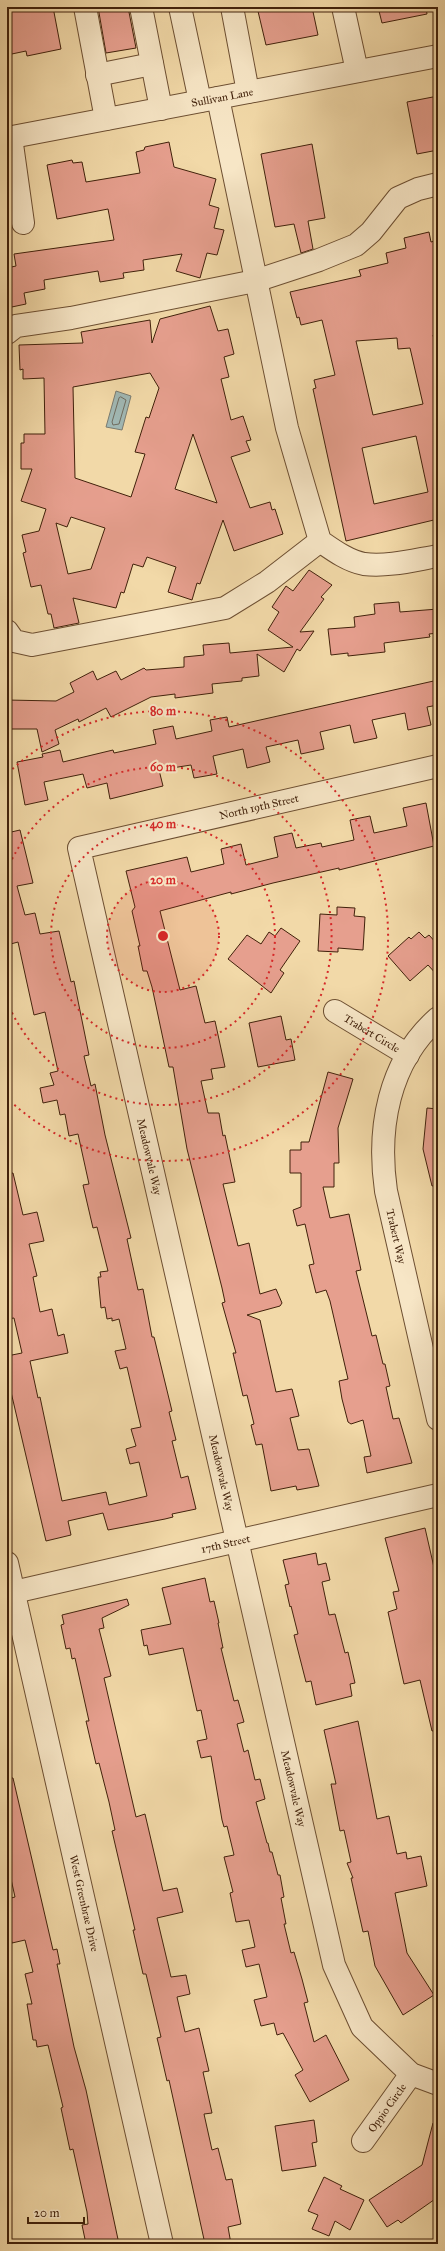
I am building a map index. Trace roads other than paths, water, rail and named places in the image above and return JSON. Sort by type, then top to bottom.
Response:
[{"type":"street","points":[[85,7],[106,119]]},
{"type":"street","points":[[141,7],[161,109]]},
{"type":"street","points":[[180,7],[209,99],[255,281],[287,428],[320,541],[342,556],[363,564],[384,564],[438,556]]},
{"type":"street","points":[[232,7],[248,92]]},
{"type":"street","points":[[343,7],[357,71]]},
{"type":"street","name":"Sullivan Lane","points":[[9,138],[438,56]]},
{"type":"street","points":[[98,76],[152,64]]},
{"type":"street","points":[[9,138],[23,223]]},
{"type":"street","points":[[7,333],[16,326],[71,318],[255,281],[319,260],[356,245],[371,232],[398,198],[418,189],[438,184]]},
{"type":"street","points":[[7,631],[14,641],[32,644],[225,608],[267,582],[320,541]]},
{"type":"street","name":"North 19th Street","points":[[79,848],[438,766]]},
{"type":"street","name":"Meadowvale Way","points":[[79,848],[334,1965],[362,2027],[411,2074]]},
{"type":"street","name":"Trabert Circle","points":[[335,1011],[408,1055]]},
{"type":"street","name":"Trabert Way","points":[[438,1018],[408,1055],[395,1082],[386,1108],[382,1136],[382,1165],[386,1191],[438,1419]]},
{"type":"street","name":"17th Street","points":[[14,1592],[438,1495]]},
{"type":"street","name":"West Greenbrae Drive","points":[[7,1563],[162,2244]]},
{"type":"street","points":[[411,2074],[438,2084]]},
{"type":"street","name":"Oppio Circle","points":[[363,2141],[411,2074]]},
{"type":"water","points":[[116,391],[131,396],[122,430],[106,427]]}]
